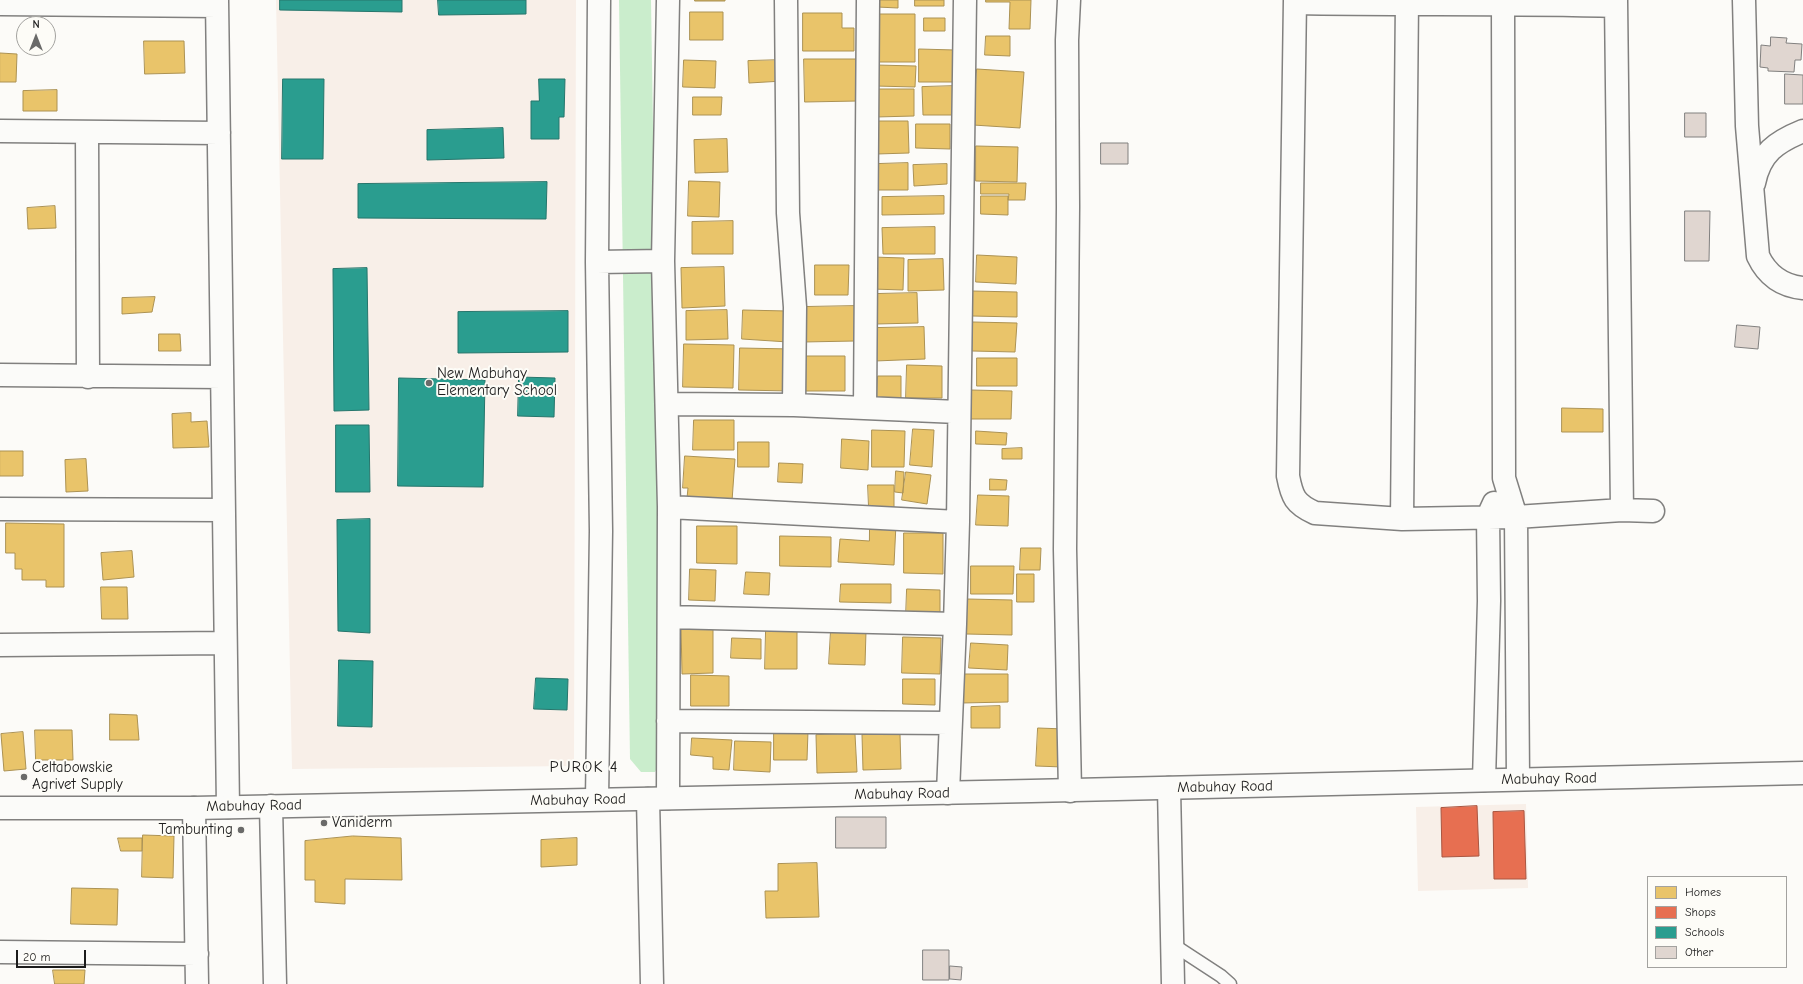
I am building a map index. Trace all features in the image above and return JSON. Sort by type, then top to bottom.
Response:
[{"type":"street","points":[[598,799],[601,531],[598,262],[599,0]]},
{"type":"street","points":[[652,984],[658,798],[668,721],[668,404],[663,261],[668,0]]},
{"type":"street","points":[[786,0],[788,213],[795,307],[794,405]]},
{"type":"street","points":[[865,408],[868,0]]},
{"type":"street","points":[[948,793],[950,722],[956,624],[965,0]]},
{"type":"street","points":[[1069,0],[1067,40],[1068,207],[1064,549],[1070,790]]},
{"type":"street","points":[[1744,0],[1747,126],[1758,256],[1764,268],[1772,276],[1789,286],[1803,288]]},
{"type":"street","points":[[1622,510],[1616,3],[1407,3],[1295,1],[1288,476],[1291,492],[1295,500],[1303,508],[1315,513],[1402,519],[1488,516],[1516,517],[1622,510],[1653,511]]},
{"type":"street","points":[[1503,2],[1504,478],[1516,517],[1518,779]]},
{"type":"street","points":[[0,4],[217,3],[228,807]]},
{"type":"street","points":[[1402,519],[1407,3]]},
{"type":"street","points":[[0,131],[219,133]]},
{"type":"street","points":[[1753,192],[1757,170],[1763,158],[1772,147],[1803,131]]},
{"type":"street","points":[[87,132],[88,377]]},
{"type":"street","points":[[598,262],[663,261]]},
{"type":"street","points":[[0,375],[88,377],[222,377]]},
{"type":"street","points":[[668,404],[794,405],[958,412]]},
{"type":"street","points":[[1484,780],[1489,601],[1488,516],[1504,478]]},
{"type":"street","points":[[669,507],[958,522]]},
{"type":"street","points":[[0,509],[223,510]]},
{"type":"street","points":[[1489,601],[1517,602]]},
{"type":"street","points":[[669,617],[956,624]]},
{"type":"street","points":[[0,645],[225,643]]},
{"type":"street","points":[[668,721],[950,722]]},
{"type":"street","name":"Mabuhay Road","points":[[0,808],[194,808],[948,793],[1803,773]]},
{"type":"street","points":[[1168,788],[1173,984]]},
{"type":"street","points":[[271,806],[275,984]]},
{"type":"street","points":[[194,808],[196,984]]},
{"type":"street","points":[[0,952],[196,954]]},
{"type":"lane","points":[[1172,944],[1221,976],[1230,984]]},
{"type":"shaded area","name":"New Mabuhay Elementary School","points":[[276,0],[576,0],[574,766],[292,769]]},
{"type":"shaded area","points":[[1526,804],[1528,888],[1418,891],[1416,807]]},
{"type":"green space","points":[[619,0],[651,0],[663,756],[655,772],[641,772],[630,759]]},
{"type":"building: Homes","points":[[725,0],[725,1],[695,1]]},
{"type":"building: Homes","points":[[877,0],[898,0],[898,8],[877,7]]},
{"type":"building: Homes","points":[[915,0],[944,0],[944,6],[915,6]]},
{"type":"building: Homes","points":[[986,0],[1031,0],[1030,29],[1009,29],[1010,2],[986,2]]},
{"type":"building: Homes","points":[[690,12],[723,12],[723,40],[690,40]]},
{"type":"building: Homes","points":[[803,13],[842,13],[842,28],[854,28],[854,51],[803,51]]},
{"type":"building: Homes","points":[[877,14],[915,14],[915,62],[876,62]]},
{"type":"building: Homes","points":[[924,18],[945,18],[945,31],[924,31]]},
{"type":"building: Homes","points":[[986,36],[1010,36],[1010,56],[985,55]]},
{"type":"building: Homes","points":[[144,41],[184,41],[185,73],[145,74]]},
{"type":"building: Homes","points":[[919,49],[955,50],[955,82],[919,82]]},
{"type":"building: Homes","points":[[0,53],[16,54],[16,82],[0,82]]},
{"type":"building: Homes","points":[[804,59],[857,59],[858,101],[805,102]]},
{"type":"building: Homes","points":[[684,60],[716,61],[715,88],[683,87]]},
{"type":"building: Homes","points":[[782,60],[783,81],[749,83],[748,61]]},
{"type":"building: Homes","points":[[876,65],[916,66],[915,87],[875,86]]},
{"type":"building: Homes","points":[[977,69],[1024,72],[1020,128],[973,125]]},
{"type":"building: Homes","points":[[955,86],[955,115],[923,115],[922,87]]},
{"type":"building: Homes","points":[[876,89],[914,89],[914,116],[876,117]]},
{"type":"building: Homes","points":[[57,90],[57,111],[23,111],[23,91]]},
{"type":"building: Homes","points":[[693,97],[722,97],[721,115],[693,115]]},
{"type":"building: Homes","points":[[876,121],[908,121],[909,153],[877,154]]},
{"type":"building: Homes","points":[[916,124],[950,124],[950,149],[916,148]]},
{"type":"building: Homes","points":[[727,139],[728,172],[695,173],[694,140]]},
{"type":"building: Homes","points":[[976,146],[1018,147],[1017,182],[976,181]]},
{"type":"building: Homes","points":[[908,163],[908,190],[877,190],[877,164]]},
{"type":"building: Homes","points":[[947,164],[947,184],[914,186],[913,165]]},
{"type":"building: Homes","points":[[689,181],[720,182],[719,217],[688,216]]},
{"type":"building: Homes","points":[[981,183],[1026,183],[1025,200],[1008,200],[1009,194],[981,194]]},
{"type":"building: Homes","points":[[944,196],[944,214],[882,215],[882,197]]},
{"type":"building: Homes","points":[[981,196],[1008,196],[1008,215],[981,214]]},
{"type":"building: Homes","points":[[55,206],[56,228],[28,229],[27,208]]},
{"type":"building: Homes","points":[[733,221],[733,254],[692,254],[692,222]]},
{"type":"building: Homes","points":[[935,227],[935,254],[883,254],[882,228]]},
{"type":"building: Homes","points":[[977,255],[1017,257],[1016,284],[976,282]]},
{"type":"building: Homes","points":[[872,257],[904,258],[903,290],[872,289]]},
{"type":"building: Homes","points":[[943,259],[944,290],[908,291],[908,260]]},
{"type":"building: Homes","points":[[815,265],[849,265],[848,295],[815,295]]},
{"type":"building: Homes","points":[[724,267],[725,306],[682,308],[681,268]]},
{"type":"building: Homes","points":[[972,291],[1017,292],[1017,317],[972,316]]},
{"type":"building: Homes","points":[[917,293],[918,323],[876,324],[875,294]]},
{"type":"building: Homes","points":[[155,297],[152,312],[122,314],[122,298]]},
{"type":"building: Homes","points":[[855,306],[855,341],[803,342],[802,307]]},
{"type":"building: Homes","points":[[727,310],[728,339],[686,340],[686,311]]},
{"type":"building: Homes","points":[[743,310],[787,311],[788,342],[742,339]]},
{"type":"building: Homes","points":[[973,322],[1017,323],[1015,352],[972,351]]},
{"type":"building: Homes","points":[[924,327],[925,359],[875,361],[875,328]]},
{"type":"building: Homes","points":[[159,334],[180,334],[181,351],[159,351]]},
{"type":"building: Homes","points":[[684,344],[734,345],[733,388],[683,387]]},
{"type":"building: Homes","points":[[740,348],[792,349],[791,391],[739,390]]},
{"type":"building: Homes","points":[[801,356],[845,356],[845,391],[801,391]]},
{"type":"building: Homes","points":[[977,358],[1017,358],[1017,386],[977,386]]},
{"type":"building: Homes","points":[[907,365],[942,366],[942,398],[906,398]]},
{"type":"building: Homes","points":[[878,376],[901,376],[901,398],[877,398]]},
{"type":"building: Homes","points":[[971,390],[1012,391],[1011,419],[970,419]]},
{"type":"building: Homes","points":[[1562,408],[1603,409],[1603,432],[1562,432]]},
{"type":"building: Homes","points":[[191,413],[191,422],[207,421],[209,447],[173,448],[172,414]]},
{"type":"building: Homes","points":[[694,420],[734,420],[734,450],[693,450]]},
{"type":"building: Homes","points":[[913,429],[934,430],[932,467],[910,465]]},
{"type":"building: Homes","points":[[872,430],[905,431],[904,467],[872,467]]},
{"type":"building: Homes","points":[[976,431],[1007,433],[1006,445],[976,444]]},
{"type":"building: Homes","points":[[842,439],[869,441],[868,470],[841,468]]},
{"type":"building: Homes","points":[[738,442],[769,442],[769,467],[738,467]]},
{"type":"building: Homes","points":[[1022,448],[1022,459],[1002,459],[1002,449]]},
{"type":"building: Homes","points":[[0,451],[23,451],[23,476],[0,476]]},
{"type":"building: Homes","points":[[685,456],[735,459],[732,501],[687,498],[688,488],[683,488]]},
{"type":"building: Homes","points":[[86,459],[88,491],[66,492],[65,460]]},
{"type":"building: Homes","points":[[779,463],[803,464],[802,483],[778,482]]},
{"type":"building: Homes","points":[[896,471],[904,472],[903,493],[895,492]]},
{"type":"building: Homes","points":[[906,472],[931,475],[927,504],[902,500]]},
{"type":"building: Homes","points":[[990,479],[1007,480],[1006,490],[990,490]]},
{"type":"building: Homes","points":[[868,485],[894,485],[894,508],[869,508]]},
{"type":"building: Homes","points":[[978,495],[1009,496],[1008,526],[976,525]]},
{"type":"building: Homes","points":[[870,522],[896,524],[894,565],[838,562],[840,539],[869,541]]},
{"type":"building: Homes","points":[[6,523],[64,524],[64,587],[46,587],[46,580],[22,580],[22,569],[15,569],[15,553],[6,553]]},
{"type":"building: Homes","points":[[697,526],[737,526],[737,564],[697,563]]},
{"type":"building: Homes","points":[[904,533],[943,533],[943,574],[904,573]]},
{"type":"building: Homes","points":[[780,536],[831,537],[831,567],[780,566]]},
{"type":"building: Homes","points":[[1021,548],[1041,548],[1040,570],[1020,570]]},
{"type":"building: Homes","points":[[132,551],[134,577],[103,580],[101,553]]},
{"type":"building: Homes","points":[[971,566],[1014,566],[1013,594],[971,594]]},
{"type":"building: Homes","points":[[690,569],[716,570],[715,601],[689,600]]},
{"type":"building: Homes","points":[[746,572],[770,573],[769,595],[744,594]]},
{"type":"building: Homes","points":[[1017,574],[1034,574],[1034,602],[1017,602]]},
{"type":"building: Homes","points":[[841,584],[891,584],[891,603],[840,602]]},
{"type":"building: Homes","points":[[101,587],[127,587],[128,619],[102,619]]},
{"type":"building: Homes","points":[[907,589],[940,590],[940,618],[906,616]]},
{"type":"building: Homes","points":[[967,599],[1012,600],[1012,635],[966,634]]},
{"type":"building: Homes","points":[[713,624],[713,673],[682,674],[681,625]]},
{"type":"building: Homes","points":[[766,630],[797,630],[797,669],[765,669]]},
{"type":"building: Homes","points":[[831,630],[866,631],[865,665],[829,664]]},
{"type":"building: Homes","points":[[903,637],[941,638],[940,674],[902,673]]},
{"type":"building: Homes","points":[[732,638],[761,639],[761,659],[731,658]]},
{"type":"building: Homes","points":[[971,643],[1008,645],[1007,670],[969,668]]},
{"type":"building: Homes","points":[[962,674],[1008,674],[1008,702],[962,703]]},
{"type":"building: Homes","points":[[691,675],[729,676],[729,706],[691,706]]},
{"type":"building: Homes","points":[[903,679],[935,679],[935,705],[903,704]]},
{"type":"building: Homes","points":[[1000,706],[1000,728],[971,728],[971,707]]},
{"type":"building: Homes","points":[[110,714],[137,715],[139,740],[110,740]]},
{"type":"building: Homes","points":[[1038,728],[1065,729],[1063,767],[1036,766]]},
{"type":"building: Homes","points":[[35,730],[72,730],[73,760],[36,760]]},
{"type":"building: Homes","points":[[774,730],[808,731],[807,760],[774,760]]},
{"type":"building: Homes","points":[[23,732],[26,769],[4,771],[1,734]]},
{"type":"building: Homes","points":[[855,734],[857,772],[817,773],[816,735]]},
{"type":"building: Homes","points":[[900,734],[901,769],[863,770],[862,735]]},
{"type":"building: Homes","points":[[692,738],[732,740],[729,770],[713,769],[713,757],[691,755]]},
{"type":"building: Homes","points":[[735,741],[771,742],[770,772],[734,770]]},
{"type":"building: Homes","points":[[143,835],[174,836],[173,878],[142,877]]},
{"type":"building: Homes","points":[[353,836],[401,838],[402,880],[345,879],[345,904],[315,902],[315,880],[305,880],[305,841]]},
{"type":"building: Homes","points":[[118,838],[142,838],[142,851],[121,851]]},
{"type":"building: Homes","points":[[577,838],[577,865],[541,867],[541,840]]},
{"type":"building: Homes","points":[[817,863],[819,917],[766,918],[765,891],[778,891],[778,864]]},
{"type":"building: Homes","points":[[72,888],[118,889],[117,925],[71,924]]},
{"type":"building: Homes","points":[[53,970],[85,970],[84,984],[55,984]]},
{"type":"building: Shops","points":[[1477,806],[1479,856],[1442,857],[1441,808]]},
{"type":"building: Shops","points":[[1524,811],[1526,879],[1494,879],[1493,812]]},
{"type":"building: Schools","points":[[280,0],[402,0],[402,12],[280,10]]},
{"type":"building: Schools","points":[[438,0],[526,0],[526,14],[439,15]]},
{"type":"building: Schools","points":[[283,79],[324,79],[323,159],[282,159]]},
{"type":"building: Schools","points":[[539,79],[565,79],[564,117],[559,117],[559,139],[531,139],[531,101],[539,101]]},
{"type":"building: Schools","points":[[503,128],[504,158],[427,160],[427,130]]},
{"type":"building: Schools","points":[[547,182],[546,219],[358,218],[358,184]]},
{"type":"building: Schools","points":[[367,268],[369,410],[334,411],[333,269]]},
{"type":"building: Schools","points":[[568,311],[568,352],[458,353],[458,312]]},
{"type":"building: Schools","points":[[519,377],[555,378],[554,417],[518,416]]},
{"type":"building: Schools","points":[[399,378],[485,380],[483,487],[398,486]]},
{"type":"building: Schools","points":[[336,425],[369,425],[370,492],[336,492]]},
{"type":"building: Schools","points":[[370,519],[370,633],[338,631],[337,520]]},
{"type":"building: Schools","points":[[339,660],[373,661],[372,727],[338,726]]},
{"type":"building: Schools","points":[[536,678],[568,679],[567,710],[534,709]]},
{"type":"building: Other","points":[[1771,37],[1787,38],[1786,43],[1802,44],[1801,60],[1795,60],[1794,72],[1768,71],[1768,68],[1760,67],[1761,45],[1770,46]]},
{"type":"building: Other","points":[[1785,74],[1803,75],[1803,104],[1785,104]]},
{"type":"building: Other","points":[[1685,113],[1706,113],[1706,137],[1685,137]]},
{"type":"building: Other","points":[[1101,143],[1128,143],[1128,164],[1101,164]]},
{"type":"building: Other","points":[[1685,211],[1710,211],[1709,261],[1685,261]]},
{"type":"building: Other","points":[[1737,325],[1760,327],[1758,349],[1735,347]]},
{"type":"building: Other","points":[[836,817],[886,817],[886,848],[836,848]]},
{"type":"building: Other","points":[[923,950],[949,950],[949,980],[923,980]]},
{"type":"building: Other","points":[[950,966],[962,967],[961,980],[950,979]]},
{"type":"place","name":"New Mabuhay Elementary School","points":[[429,383]]},
{"type":"place","name":"Celtabowskie Agrivet Supply","points":[[24,777]]},
{"type":"place","name":"Vaniderm","points":[[324,823]]},
{"type":"place","name":"Tambunting","points":[[241,830]]},
{"type":"district","name":"PUROK 4","points":[[584,767]]}]
